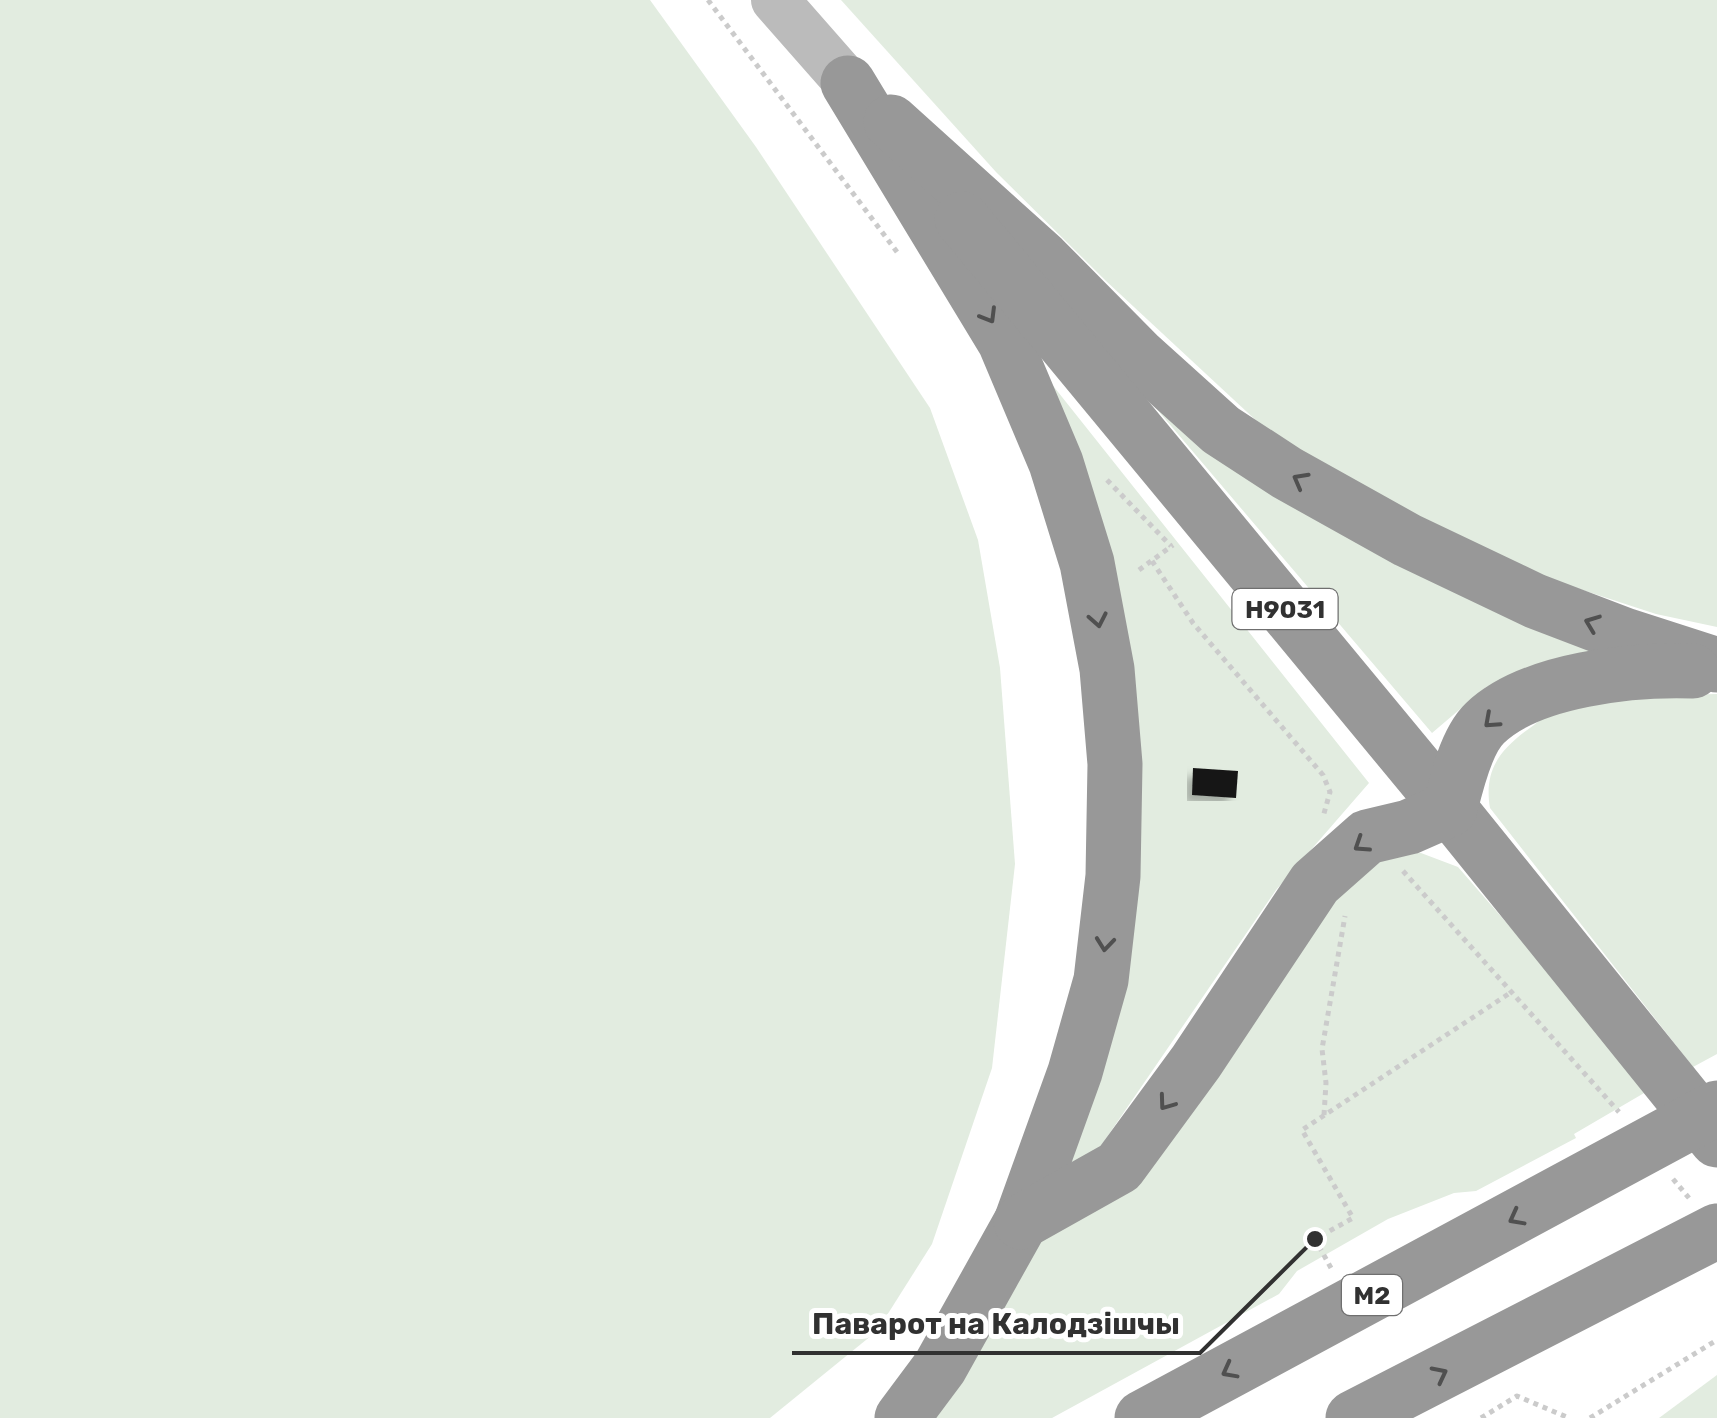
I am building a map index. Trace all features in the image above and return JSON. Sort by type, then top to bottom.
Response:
[{"type":"highway","name":"Н9031","points":[[848,83],[1043,258],[1140,358],[1221,430],[1287,474],[1407,540],[1535,601],[1717,668]]},
{"type":"highway","name":"Н9031","points":[[848,83],[1450,808],[1717,1140]]},
{"type":"highway","name":"Н9031","points":[[848,83],[1005,342],[1056,464],[1088,563],[1107,669],[1114,764],[1113,876],[1101,980],[1076,1072],[1021,1222],[940,1367],[902,1418]]},
{"type":"highway","name":"Н9031","points":[[1450,808],[1458,776],[1483,724],[1518,700],[1576,682],[1651,670],[1717,668]]},
{"type":"highway","points":[[1021,1222],[1119,1167],[1196,1062],[1315,883],[1368,838],[1409,827],[1450,808]]},
{"type":"highway","name":"М2","points":[[1142,1418],[1717,1108]]},
{"type":"highway","points":[[1353,1418],[1700,1226]]},
{"type":"main road","name":"Н9031","points":[[775,0],[848,83]]},
{"type":"path","points":[[1152,561],[1193,623],[1323,775],[1330,792],[1325,814],[1310,836],[1344,874],[1346,914],[1322,1050],[1324,1115]]},
{"type":"path","points":[[1392,859],[1620,1113]]},
{"type":"path","points":[[1315,1239],[1354,1218],[1302,1130],[1510,993]]},
{"type":"path","points":[[1668,1173],[1700,1226]]},
{"type":"path","points":[[1590,1418],[1717,1340]]},
{"type":"path","points":[[1480,1418],[1517,1396],[1568,1418]]},
{"type":"shaded area","points":[[0,0],[650,0],[756,147],[930,408],[978,540],[1000,668],[1015,864],[992,1068],[932,1244],[877,1331],[770,1418],[0,1418]]},
{"type":"shaded area","points":[[841,0],[1717,0],[1717,627],[1656,614],[1558,582],[1456,537],[1276,439],[996,172]]},
{"type":"shaded area","points":[[1031,358],[1369,783],[1276,890],[1096,1153],[1067,1171],[1128,902]]},
{"type":"shaded area","points":[[1115,360],[1634,655],[1557,664],[1486,687],[1432,733]]},
{"type":"shaded area","points":[[1717,694],[1717,1054],[1693,1067],[1490,808],[1489,794],[1498,759],[1523,733],[1551,713],[1613,699]]},
{"type":"shaded area","points":[[1397,850],[1421,853],[1458,867],[1651,1089],[1574,1134],[1576,1138],[1476,1191],[1454,1193],[1388,1219],[1297,1271],[1279,1294],[1052,1418],[918,1418],[1009,1266],[1348,869]]},
{"type":"shaded area","points":[[1717,1375],[1717,1418],[1659,1418]]},
{"type":"building","points":[[1193,768],[1238,771],[1236,798],[1192,795]]},
{"type":"place","name":"Паварот на Калодзішчы","points":[[1315,1239]]}]
